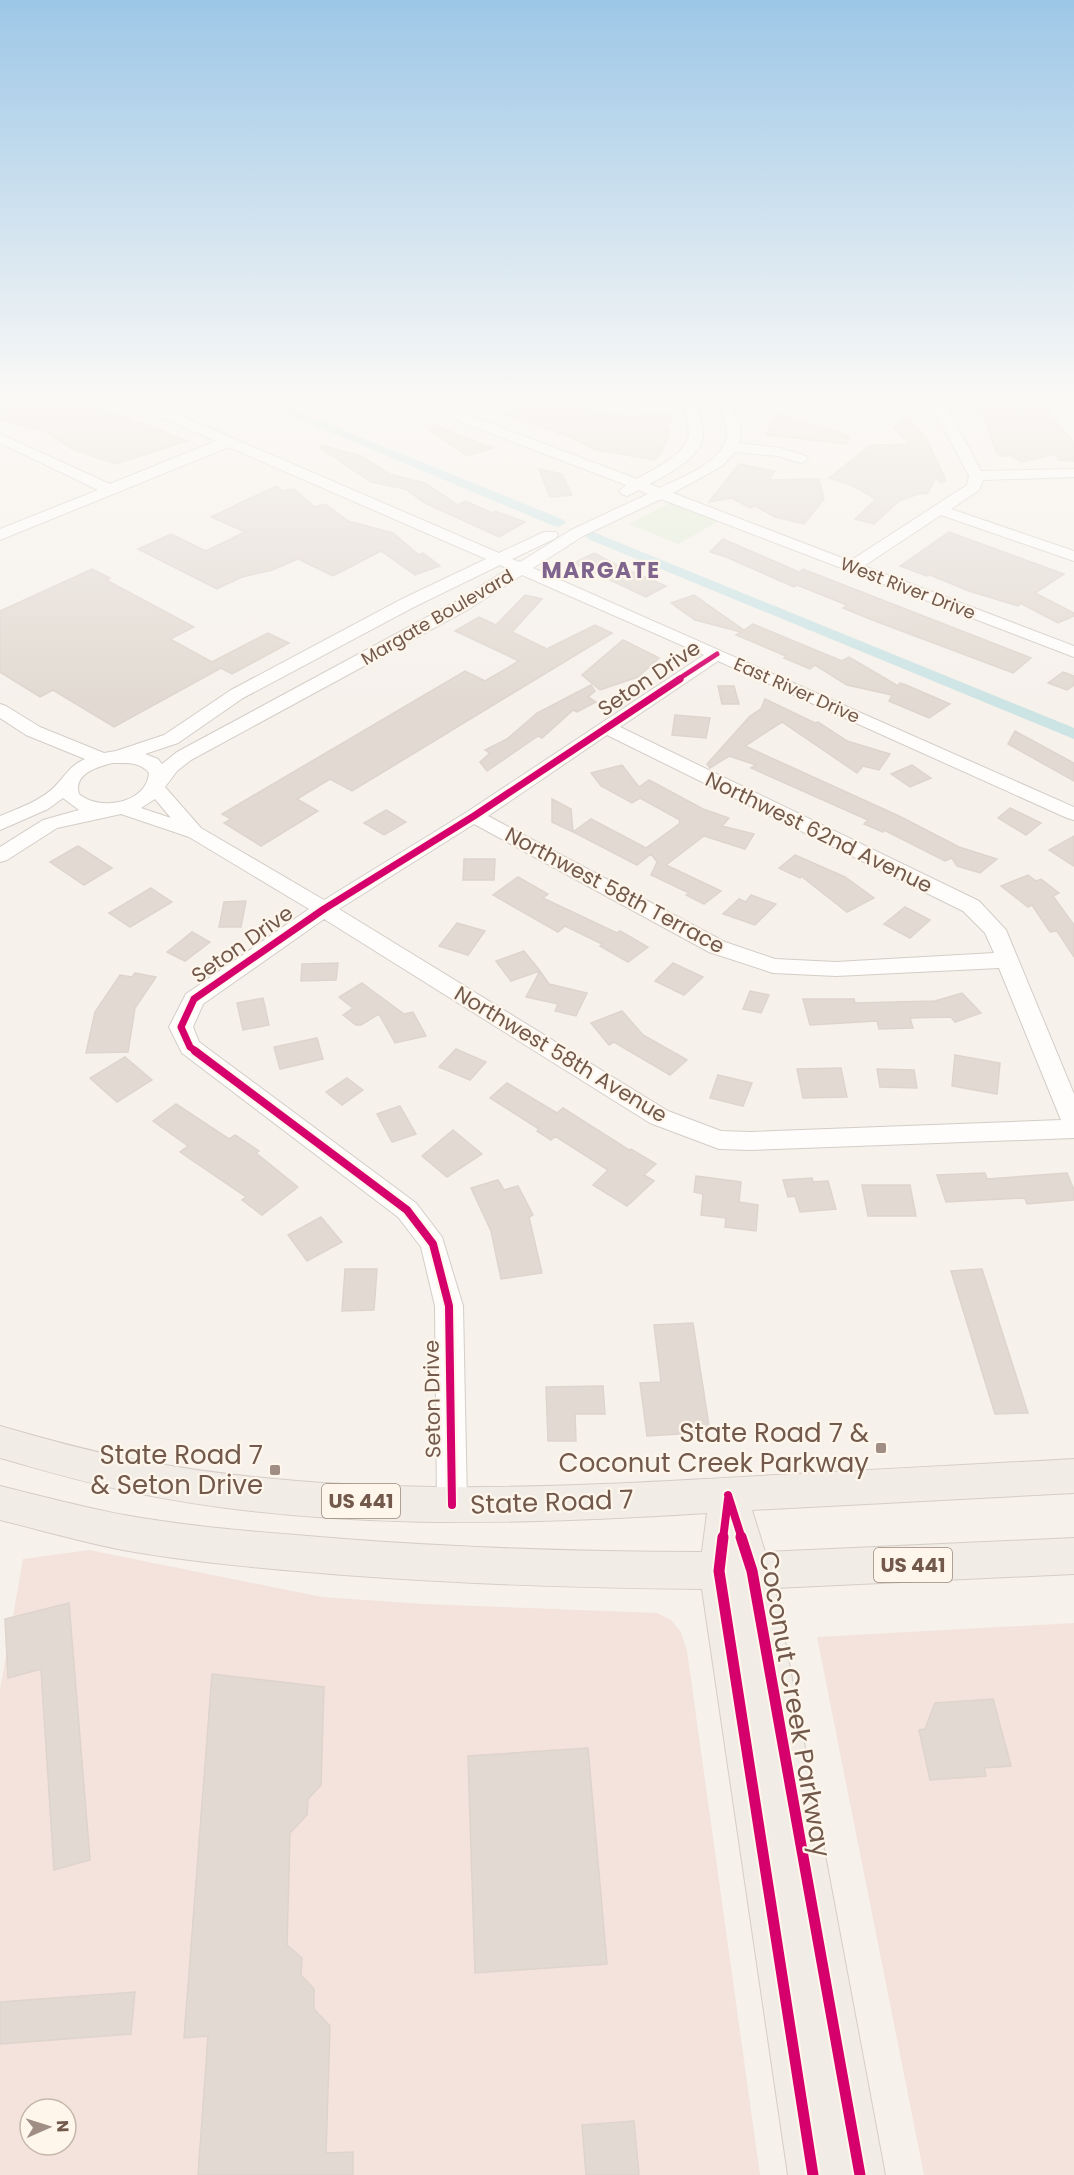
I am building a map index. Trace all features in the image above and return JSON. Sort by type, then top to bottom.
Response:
[{"type":"main road","name":"State Road 7","points":[[0,1442],[42,1456],[116,1473],[201,1486],[325,1500],[452,1505],[570,1504],[1074,1476]]},
{"type":"main road","name":"Coconut Creek Parkway","points":[[728,1495],[813,2175]]},
{"type":"main road","name":"US 441","points":[[0,1503],[122,1532],[280,1552],[500,1567],[736,1571],[1074,1556]]},
{"type":"main road","name":"Coconut Creek Parkway","points":[[736,1571],[860,2175]]},
{"type":"street","points":[[0,535],[88,498]]},
{"type":"street","name":"East River Drive","points":[[359,498],[1074,814]]},
{"type":"street","name":"Margate Boulevard","points":[[70,780],[80,769],[171,739],[237,694],[417,599],[567,527],[616,498]]},
{"type":"street","name":"Margate Boulevard","points":[[115,808],[149,797],[170,767],[184,756],[455,609],[577,533],[653,498]]},
{"type":"street","name":"West River Drive","points":[[669,498],[1074,652]]},
{"type":"street","points":[[853,566],[958,498]]},
{"type":"street","points":[[940,510],[1074,556]]},
{"type":"street","name":"Seton Drive","points":[[452,1505],[449,1306],[433,1244],[407,1210],[190,1047],[180,1027],[194,999],[324,909],[474,816],[717,654]]},
{"type":"street","points":[[0,710],[33,731],[112,757]]},
{"type":"street","name":"Northwest 62nd Avenue","points":[[607,728],[971,906],[995,930],[1074,1123]]},
{"type":"street","points":[[0,824],[41,805],[70,780],[33,731]]},
{"type":"street","name":"Northwest 58th Avenue","points":[[112,757],[146,760],[155,765],[160,772],[159,784],[196,833]]},
{"type":"street","name":"Northwest 58th Avenue","points":[[70,780],[71,797],[77,802],[95,809],[115,808],[196,833],[324,909],[659,1117],[719,1140],[750,1141],[1074,1129]]},
{"type":"street","points":[[0,856],[50,824],[115,808]]},
{"type":"street","name":"Northwest 58th Terrace","points":[[474,816],[717,947],[773,966],[836,969],[1009,960]]},
{"type":"shaded area","points":[[89,1550],[322,1597],[423,1604],[657,1613],[671,1620],[681,1632],[687,1651],[760,2175],[0,2175],[0,1690],[23,1559]]},
{"type":"shaded area","points":[[1074,1623],[1074,2175],[924,2175],[817,1637]]},
{"type":"green space","points":[[671,502],[719,521],[678,544],[629,524]]},
{"type":"building","points":[[252,498],[304,498],[315,507],[325,504],[348,521],[393,533],[419,555],[423,553],[440,566],[415,575],[381,551],[333,576],[298,559],[272,570],[242,577],[217,589],[138,549],[171,534],[206,551],[245,532],[211,517]]},
{"type":"building","points":[[417,498],[447,498],[458,505],[466,501],[492,513],[495,511],[525,522],[499,537]]},
{"type":"building","points":[[713,498],[824,499],[804,524],[775,517],[755,506],[750,508],[732,498],[709,502]]},
{"type":"building","points":[[873,498],[909,498],[899,501],[874,524],[855,519],[876,499]]},
{"type":"building","points":[[949,532],[1064,574],[1035,593],[1074,613],[1074,616],[1058,623],[1020,603],[1018,606],[969,591],[900,566]]},
{"type":"building","points":[[723,539],[799,572],[803,569],[1031,658],[1013,673],[875,621],[843,608],[847,605],[797,585],[794,587],[710,552]]},
{"type":"building","points":[[594,553],[666,586],[646,597],[574,563]]},
{"type":"building","points":[[92,569],[110,578],[106,580],[194,627],[170,639],[212,662],[268,633],[289,643],[232,674],[221,668],[114,727],[53,690],[40,697],[0,672],[0,611]]},
{"type":"building","points":[[525,595],[542,599],[512,632],[547,649],[595,625],[612,633],[352,791],[330,779],[297,799],[318,811],[261,846],[224,823],[231,819],[222,814],[465,671],[485,681],[519,661],[455,631],[479,617],[496,625]]},
{"type":"building","points":[[694,595],[744,630],[753,624],[842,661],[849,657],[898,686],[900,683],[906,685],[950,704],[929,718],[889,701],[892,695],[847,685],[815,665],[810,669],[736,635],[741,632],[695,620],[671,603]]},
{"type":"building","points":[[623,640],[659,658],[638,677],[600,690],[582,675]]},
{"type":"building","points":[[1063,672],[1074,676],[1074,685],[1067,690],[1048,683]]},
{"type":"building","points":[[591,685],[595,691],[588,697],[596,702],[577,712],[573,710],[542,738],[538,736],[487,771],[480,762],[490,753],[485,750],[507,739],[537,713]]},
{"type":"building","points":[[718,686],[734,686],[739,704],[722,704]]},
{"type":"building","points":[[765,699],[815,723],[818,722],[847,741],[890,754],[879,770],[863,766],[857,773],[782,722],[745,746],[899,816],[959,847],[997,859],[980,873],[957,866],[952,858],[945,861],[884,830],[883,832],[864,824],[868,820],[751,768],[756,765],[729,756],[710,768],[707,764],[750,716],[761,709]]},
{"type":"building","points":[[675,715],[710,718],[706,738],[672,735]]},
{"type":"building","points":[[1015,731],[1074,763],[1074,781],[1008,744]]},
{"type":"building","points":[[622,765],[639,787],[649,780],[703,809],[729,818],[722,826],[754,834],[745,849],[704,836],[666,865],[721,891],[704,904],[686,895],[689,893],[651,875],[657,862],[651,854],[637,865],[573,832],[591,819],[646,848],[679,824],[680,820],[640,798],[632,803],[601,786],[591,773]]},
{"type":"building","points":[[912,765],[931,778],[910,787],[891,774]]},
{"type":"building","points":[[552,799],[571,809],[573,832],[552,822]]},
{"type":"building","points":[[1010,808],[1041,823],[1026,835],[998,818]]},
{"type":"building","points":[[386,810],[406,822],[384,835],[364,823]]},
{"type":"building","points":[[1074,836],[1074,866],[1049,850]]},
{"type":"building","points":[[78,846],[112,868],[84,885],[50,862]]},
{"type":"building","points":[[795,855],[845,877],[874,898],[847,912],[801,876],[800,878],[779,868]]},
{"type":"building","points":[[464,859],[495,859],[494,880],[463,880]]},
{"type":"building","points":[[1028,875],[1036,881],[1041,879],[1059,893],[1053,896],[1074,925],[1074,957],[1057,931],[1050,932],[1032,905],[1028,907],[1001,886]]},
{"type":"building","points":[[518,877],[548,894],[543,898],[617,933],[620,931],[648,947],[628,962],[600,946],[602,944],[565,926],[558,932],[493,895]]},
{"type":"building","points":[[151,888],[172,902],[130,927],[109,913]]},
{"type":"building","points":[[751,895],[776,904],[755,925],[723,914],[739,899],[746,902]]},
{"type":"building","points":[[246,901],[241,927],[219,927],[224,902]]},
{"type":"building","points":[[905,907],[930,920],[910,938],[884,924]]},
{"type":"building","points":[[457,923],[485,931],[468,955],[439,946]]},
{"type":"building","points":[[192,932],[210,942],[185,961],[167,952]]},
{"type":"building","points":[[524,951],[540,971],[511,981],[496,961]]},
{"type":"building","points":[[338,963],[336,980],[301,981],[302,964]]},
{"type":"building","points":[[673,963],[703,977],[684,995],[655,981]]},
{"type":"building","points":[[540,971],[549,984],[587,993],[576,1016],[555,1011],[558,1004],[526,997]]},
{"type":"building","points":[[135,973],[156,977],[135,1008],[128,1052],[86,1053],[95,1012],[120,975],[132,977]]},
{"type":"building","points":[[362,983],[404,1014],[413,1012],[426,1036],[395,1043],[379,1014],[361,1025],[356,1025],[343,1015],[353,1008],[339,997]]},
{"type":"building","points":[[750,991],[769,995],[761,1013],[743,1009]]},
{"type":"building","points":[[962,993],[981,1013],[955,1022],[951,1017],[910,1018],[913,1028],[879,1029],[877,1021],[810,1025],[803,999],[854,999],[855,1003],[935,1001]]},
{"type":"building","points":[[263,998],[269,1025],[243,1030],[237,1003]]},
{"type":"building","points":[[622,1011],[643,1035],[687,1060],[670,1075],[614,1042],[609,1045],[591,1023]]},
{"type":"building","points":[[317,1038],[323,1059],[280,1069],[274,1047]]},
{"type":"building","points":[[456,1049],[486,1062],[470,1080],[439,1067]]},
{"type":"building","points":[[955,1055],[1000,1063],[997,1094],[952,1086]]},
{"type":"building","points":[[125,1057],[152,1080],[117,1102],[90,1078]]},
{"type":"building","points":[[841,1068],[847,1097],[803,1098],[797,1069]]},
{"type":"building","points":[[877,1069],[914,1070],[917,1088],[880,1087]]},
{"type":"building","points":[[718,1075],[752,1083],[743,1106],[710,1098]]},
{"type":"building","points":[[347,1078],[363,1090],[342,1105],[326,1092]]},
{"type":"building","points":[[507,1083],[557,1113],[563,1108],[629,1150],[631,1149],[656,1164],[644,1175],[654,1181],[627,1206],[593,1185],[608,1170],[555,1136],[551,1140],[537,1131],[539,1129],[490,1098]]},
{"type":"building","points":[[176,1104],[229,1139],[235,1135],[259,1151],[256,1153],[298,1187],[262,1215],[242,1200],[246,1197],[180,1152],[188,1146],[153,1121]]},
{"type":"building","points":[[400,1106],[416,1134],[392,1142],[377,1114]]},
{"type":"building","points":[[453,1130],[482,1154],[447,1177],[422,1156]]},
{"type":"building","points":[[985,1173],[987,1179],[1067,1173],[1074,1190],[1074,1200],[1027,1204],[1025,1198],[946,1202],[937,1175]]},
{"type":"building","points":[[696,1176],[741,1182],[739,1202],[758,1205],[756,1231],[725,1227],[726,1218],[701,1215],[703,1194],[694,1192]]},
{"type":"building","points":[[812,1178],[813,1182],[828,1181],[836,1209],[800,1212],[795,1196],[788,1197],[783,1180]]},
{"type":"building","points":[[498,1180],[504,1190],[518,1186],[533,1215],[529,1217],[542,1273],[501,1279],[491,1231],[471,1188]]},
{"type":"building","points":[[862,1185],[910,1185],[916,1216],[868,1216]]},
{"type":"building","points":[[321,1217],[342,1242],[307,1261],[288,1235]]},
{"type":"building","points":[[345,1269],[377,1269],[374,1310],[342,1311]]},
{"type":"building","points":[[982,1269],[1028,1413],[995,1414],[951,1271]]},
{"type":"building","points":[[693,1323],[710,1432],[647,1436],[640,1383],[661,1382],[654,1325]]},
{"type":"building","points":[[603,1386],[605,1414],[575,1414],[576,1441],[548,1441],[546,1387]]},
{"type":"building","points":[[69,1603],[90,1860],[54,1870],[41,1669],[8,1678],[5,1619]]},
{"type":"building","points":[[212,1674],[324,1687],[321,1785],[308,1799],[307,1815],[290,1833],[287,1945],[302,1958],[301,1975],[314,1989],[314,2009],[330,2026],[326,2153],[353,2152],[353,2175],[198,2175],[208,2036],[184,2038]]},
{"type":"building","points":[[993,1699],[1011,1766],[984,1768],[986,1776],[930,1780],[919,1730],[925,1729],[935,1703]]},
{"type":"building","points":[[588,1748],[607,1964],[475,1973],[468,1756]]},
{"type":"building","points":[[135,1992],[131,2034],[0,2044],[0,2002]]},
{"type":"building","points":[[634,2121],[639,2175],[586,2175],[582,2125]]},
{"type":"waterway","points":[[497,498],[559,523]]},
{"type":"waterway","points":[[593,536],[1074,734]]},
{"type":"cycle path","points":[[452,1505],[449,1306],[433,1244],[407,1210],[190,1047],[181,1027],[194,999],[324,909],[474,816],[717,654]]},
{"type":"cycle path","points":[[728,1495],[752,1571],[860,2175]]},
{"type":"cycle path","points":[[728,1499],[719,1571],[813,2175]]},
{"type":"place","name":"State Road 7 & Coconut Creek Parkway","points":[[881,1448]]},
{"type":"place","name":"State Road 7 & Seton Drive","points":[[275,1470]]},
{"type":"district","name":"MARGATE","points":[[601,570]]}]
